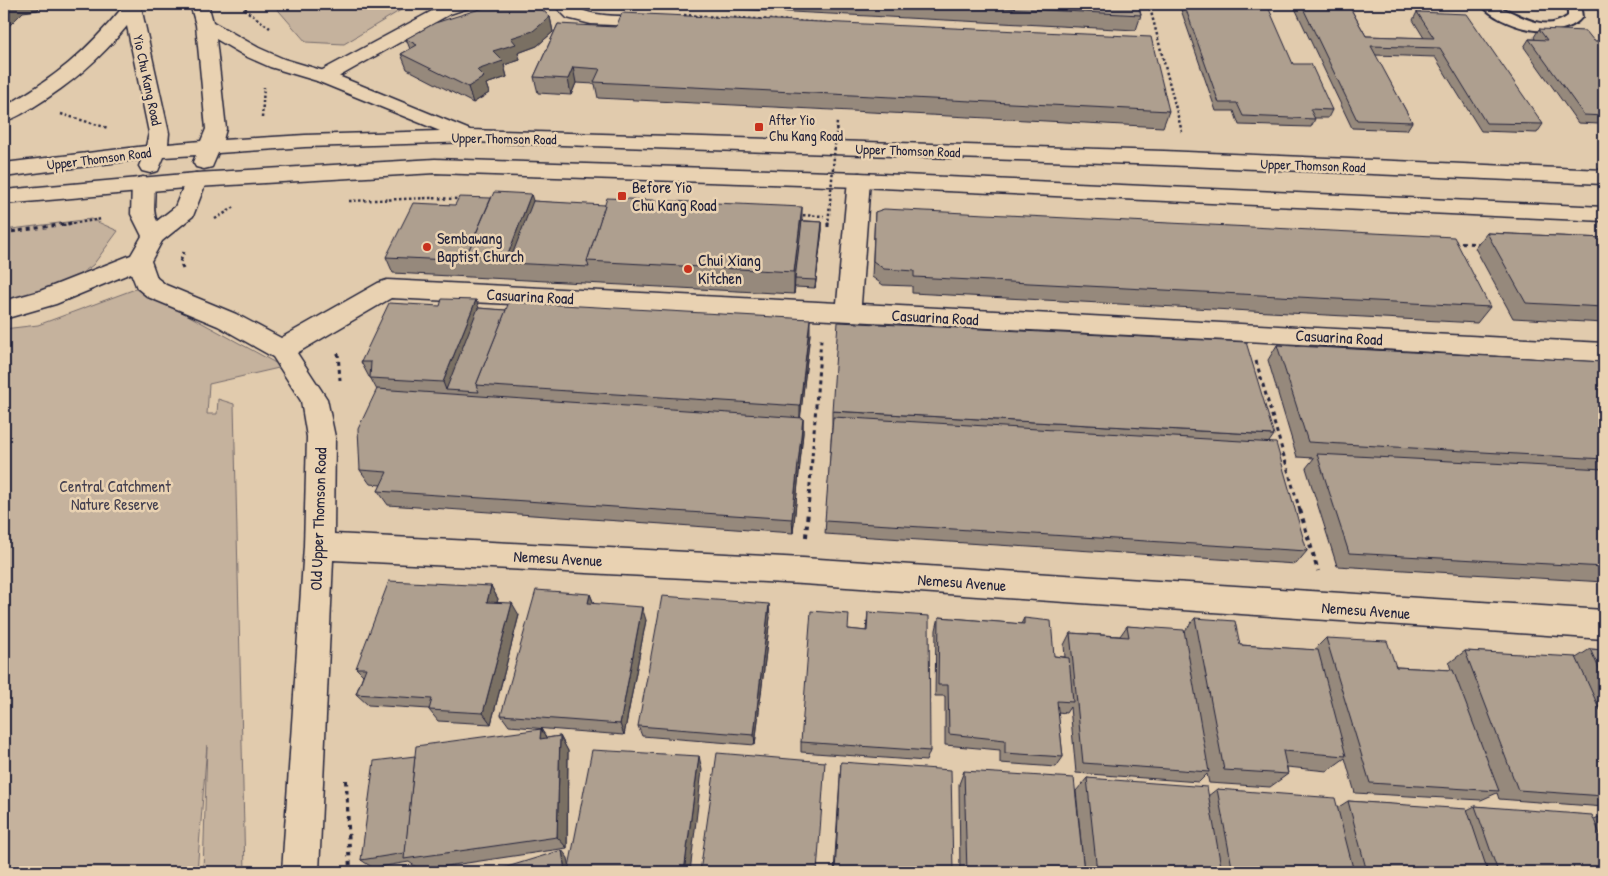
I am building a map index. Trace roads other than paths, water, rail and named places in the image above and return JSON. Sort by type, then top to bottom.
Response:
[{"type":"main road","points":[[4,310],[46,298],[139,261],[154,236],[185,211],[216,130],[205,25],[199,4]]},
{"type":"main road","points":[[324,77],[444,10],[462,4]]},
{"type":"main road","points":[[562,4],[573,14],[591,19],[677,19]]},
{"type":"main road","points":[[4,115],[25,104],[78,67],[107,38],[132,5]]},
{"type":"main road","name":"Yio Chu Kang Road","points":[[132,5],[159,133],[156,151],[143,184]]},
{"type":"main road","points":[[205,25],[252,52],[277,63],[324,77],[473,136]]},
{"type":"main road","name":"Upper Thomson Road","points":[[4,170],[156,151],[211,147],[305,141],[473,136],[1164,158],[1604,177]]},
{"type":"main road","points":[[1164,158],[1193,168],[1201,177],[1200,187],[1190,192],[1174,195]]},
{"type":"main road","name":"Upper Thomson Road","points":[[4,197],[196,180],[434,166],[859,180],[1604,214]]},
{"type":"main road","points":[[836,312],[856,217],[859,180]]},
{"type":"main road","points":[[143,184],[142,214],[154,236]]},
{"type":"main road","name":"Old Upper Thomson Road","points":[[139,261],[146,282],[157,291],[227,320],[282,350],[314,399],[321,437],[319,546],[300,872]]},
{"type":"main road","name":"Casuarina Road","points":[[282,350],[315,329],[387,289],[1247,332],[1604,352]]},
{"type":"main road","name":"Nemesu Avenue","points":[[319,546],[804,571],[1604,625]]},
{"type":"lane","points":[[1488,4],[1504,16],[1518,22],[1549,27],[1571,22],[1575,17],[1574,10],[1569,4]]},
{"type":"place","name":"After Yio Chu Kang Road","points":[[759,127]]},
{"type":"place","name":"Before Yio Chu Kang Road","points":[[622,196]]},
{"type":"place","name":"Sembawang Baptist Church","points":[[427,247]]},
{"type":"place","name":"Chui Xiang Kitchen","points":[[688,269]]},
{"type":"park label","name":"Central Catchment Nature Reserve","points":[[115,495]]}]
